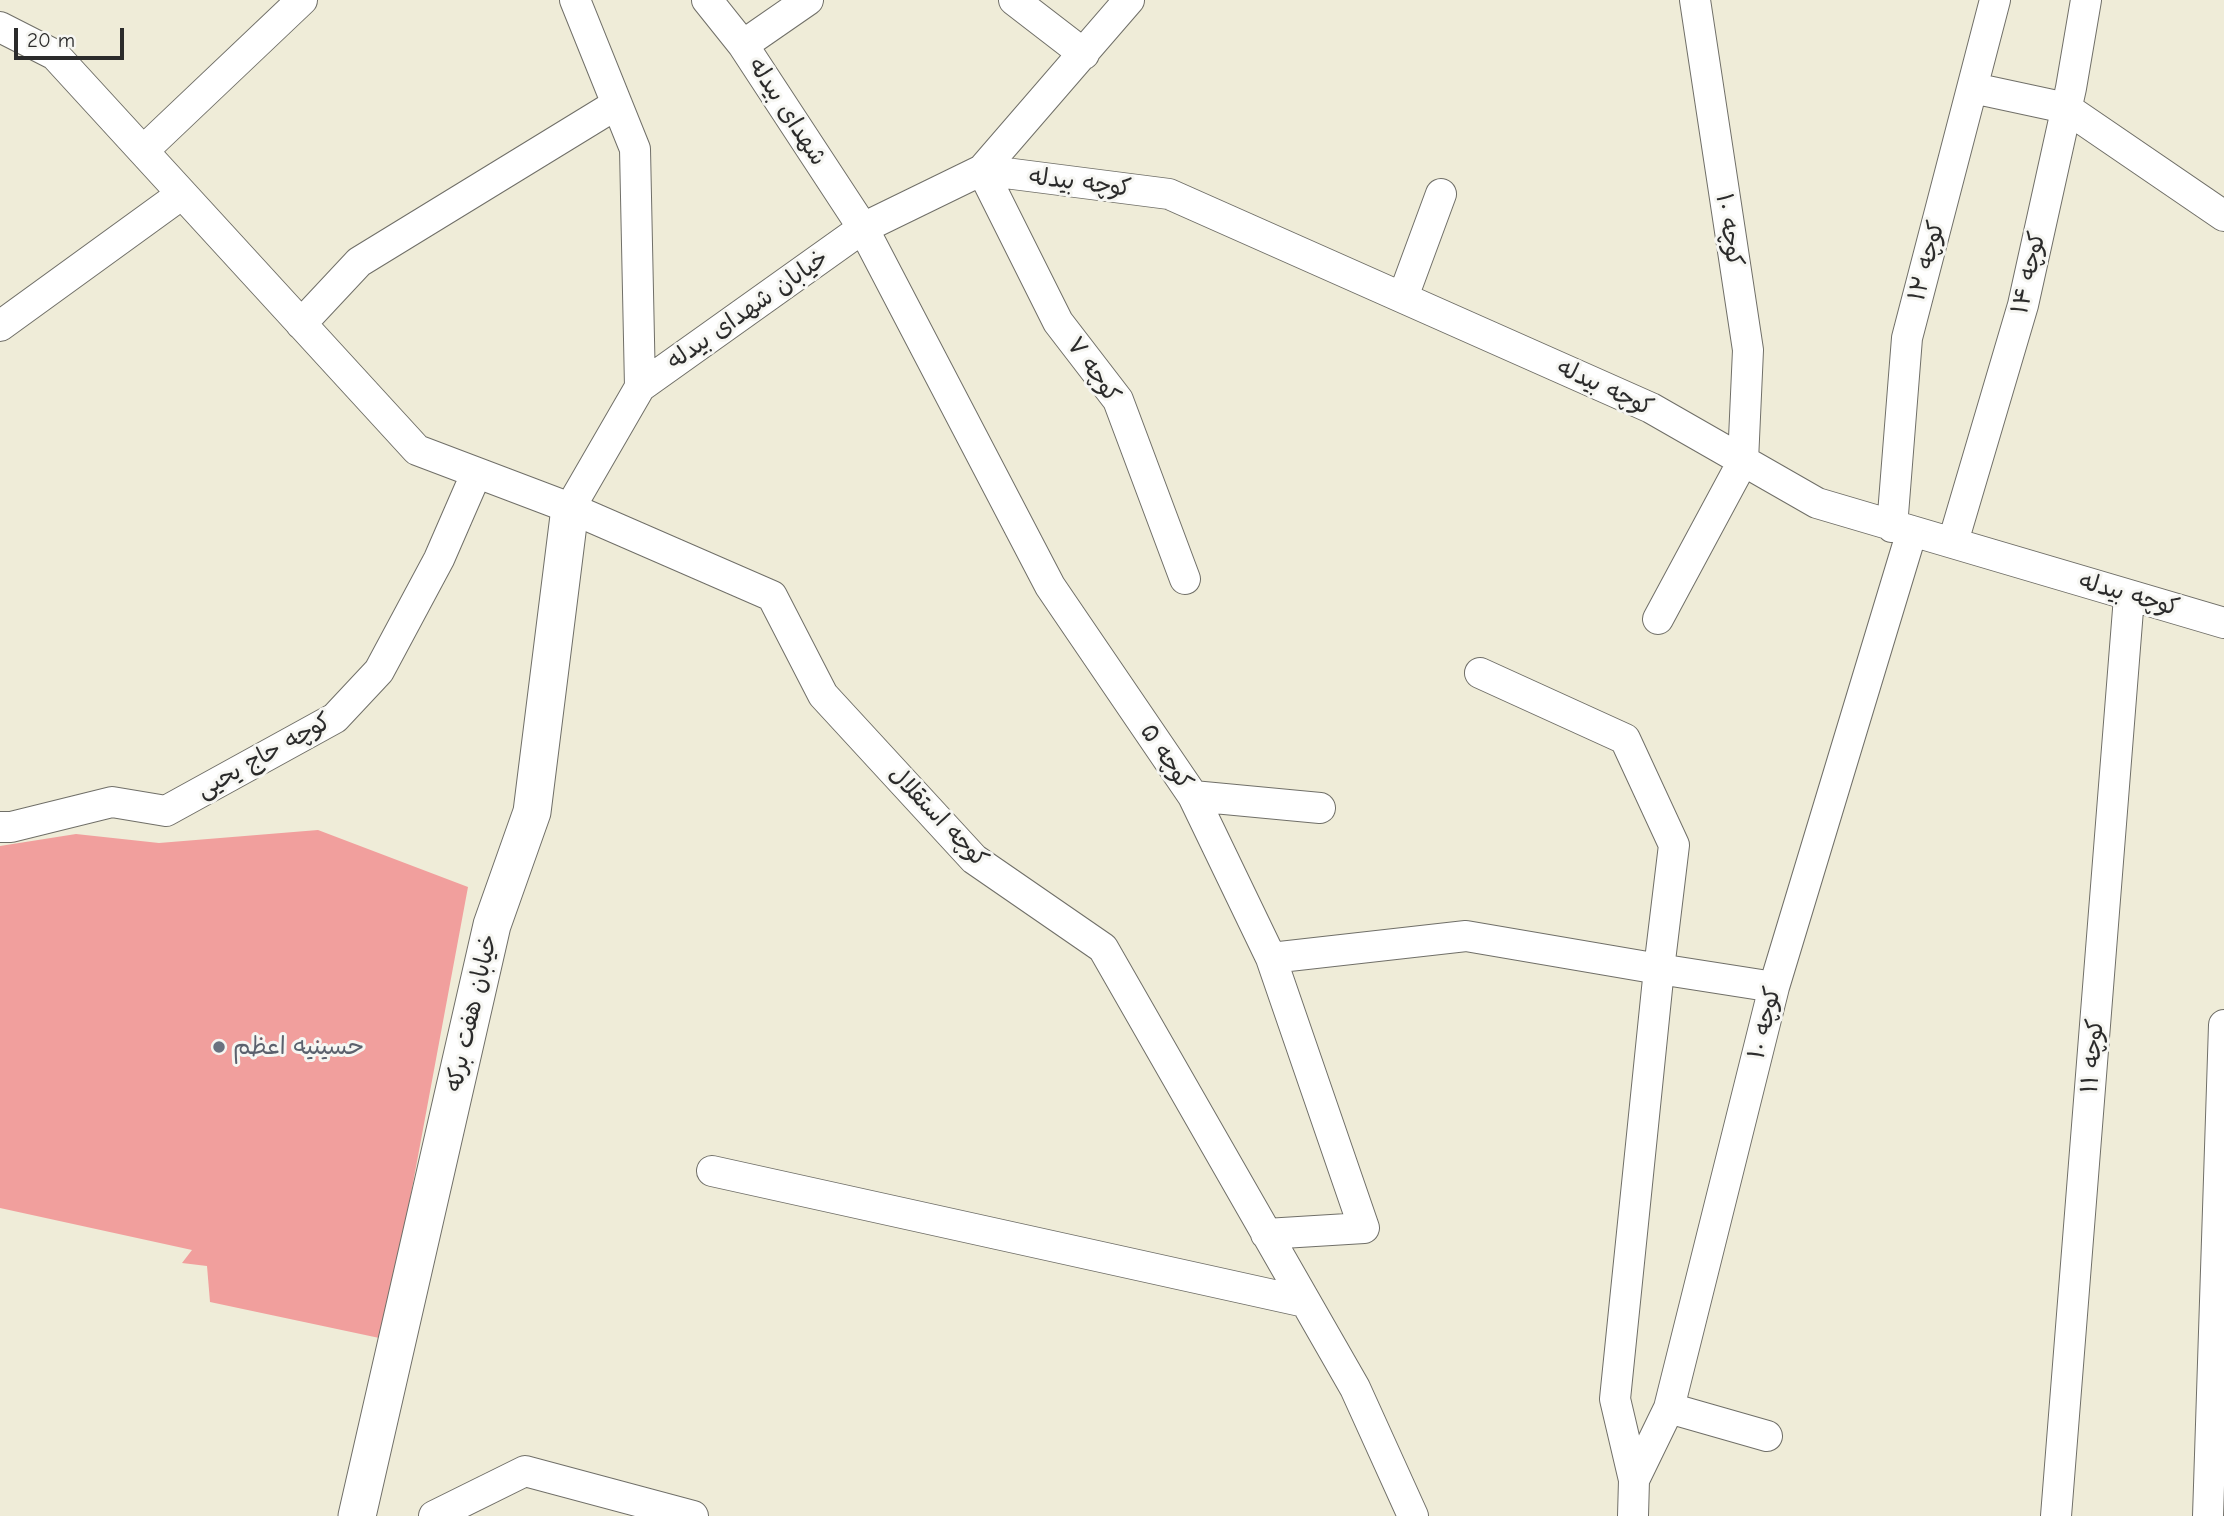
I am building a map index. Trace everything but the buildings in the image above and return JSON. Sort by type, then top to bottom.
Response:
[{"type":"street","points":[[144,150],[302,0]]},
{"type":"street","points":[[575,0],[635,149],[640,387]]},
{"type":"street","name":"شهدای بیدله","points":[[707,0],[743,45],[863,228]]},
{"type":"street","points":[[743,45],[808,0]]},
{"type":"street","points":[[1014,0],[1084,54]]},
{"type":"street","points":[[982,170],[1129,0]]},
{"type":"street","name":"کوچه ۱۰","points":[[1695,0],[1748,350],[1743,461]]},
{"type":"street","name":"کوچه ۱۲","points":[[1902,529],[1907,338],[1995,0]]},
{"type":"street","name":"کوچه ۱۴","points":[[1953,542],[2023,306],[2066,108],[2086,0]]},
{"type":"street","name":"کوچه استقلال","points":[[0,26],[55,55],[417,450],[570,508],[772,596],[824,695],[974,859],[1102,947],[1355,1388],[1413,1516]]},
{"type":"street","points":[[1973,88],[2066,108],[2224,216]]},
{"type":"street","points":[[301,324],[359,262],[617,104]]},
{"type":"street","name":"کوچه بیدله","points":[[982,170],[1169,194],[1651,408],[1817,503],[2224,623]]},
{"type":"street","name":"خیابان شهدای بیدله","points":[[570,508],[640,387],[863,228],[982,170]]},
{"type":"street","name":"کوچه ۷","points":[[982,170],[1058,321],[1118,400],[1185,579]]},
{"type":"street","points":[[0,326],[182,194]]},
{"type":"street","points":[[1403,297],[1441,194]]},
{"type":"street","name":"کوچه ۵","points":[[863,228],[1050,586],[1193,796],[1271,958],[1364,1228],[1266,1234]]},
{"type":"street","points":[[1658,619],[1743,461]]},
{"type":"street","name":"کوچه حاج یحیی","points":[[0,827],[11,827],[112,802],[166,811],[335,718],[379,671],[439,558],[476,474]]},
{"type":"street","name":"خیابان هفت برکه","points":[[357,1516],[492,925],[532,812],[570,508]]},
{"type":"street","name":"کوچه ۱۰","points":[[1633,1516],[1634,1480],[1669,1408],[1774,987],[1902,529]]},
{"type":"street","name":"کوچه ۱۱","points":[[2056,1516],[2129,597]]},
{"type":"street","points":[[1480,673],[1625,739],[1674,845],[1615,1399],[1634,1480]]},
{"type":"street","points":[[1193,796],[1320,808]]},
{"type":"street","points":[[1271,958],[1466,936],[1774,987]]},
{"type":"street","points":[[2208,1516],[2224,1025]]},
{"type":"street","points":[[712,1171],[1305,1302]]},
{"type":"street","points":[[1669,1408],[1767,1436]]},
{"type":"street","points":[[434,1516],[525,1471],[693,1516]]},
{"type":"place","name":"حسینیه اعظم","points":[[219,1047]]}]
